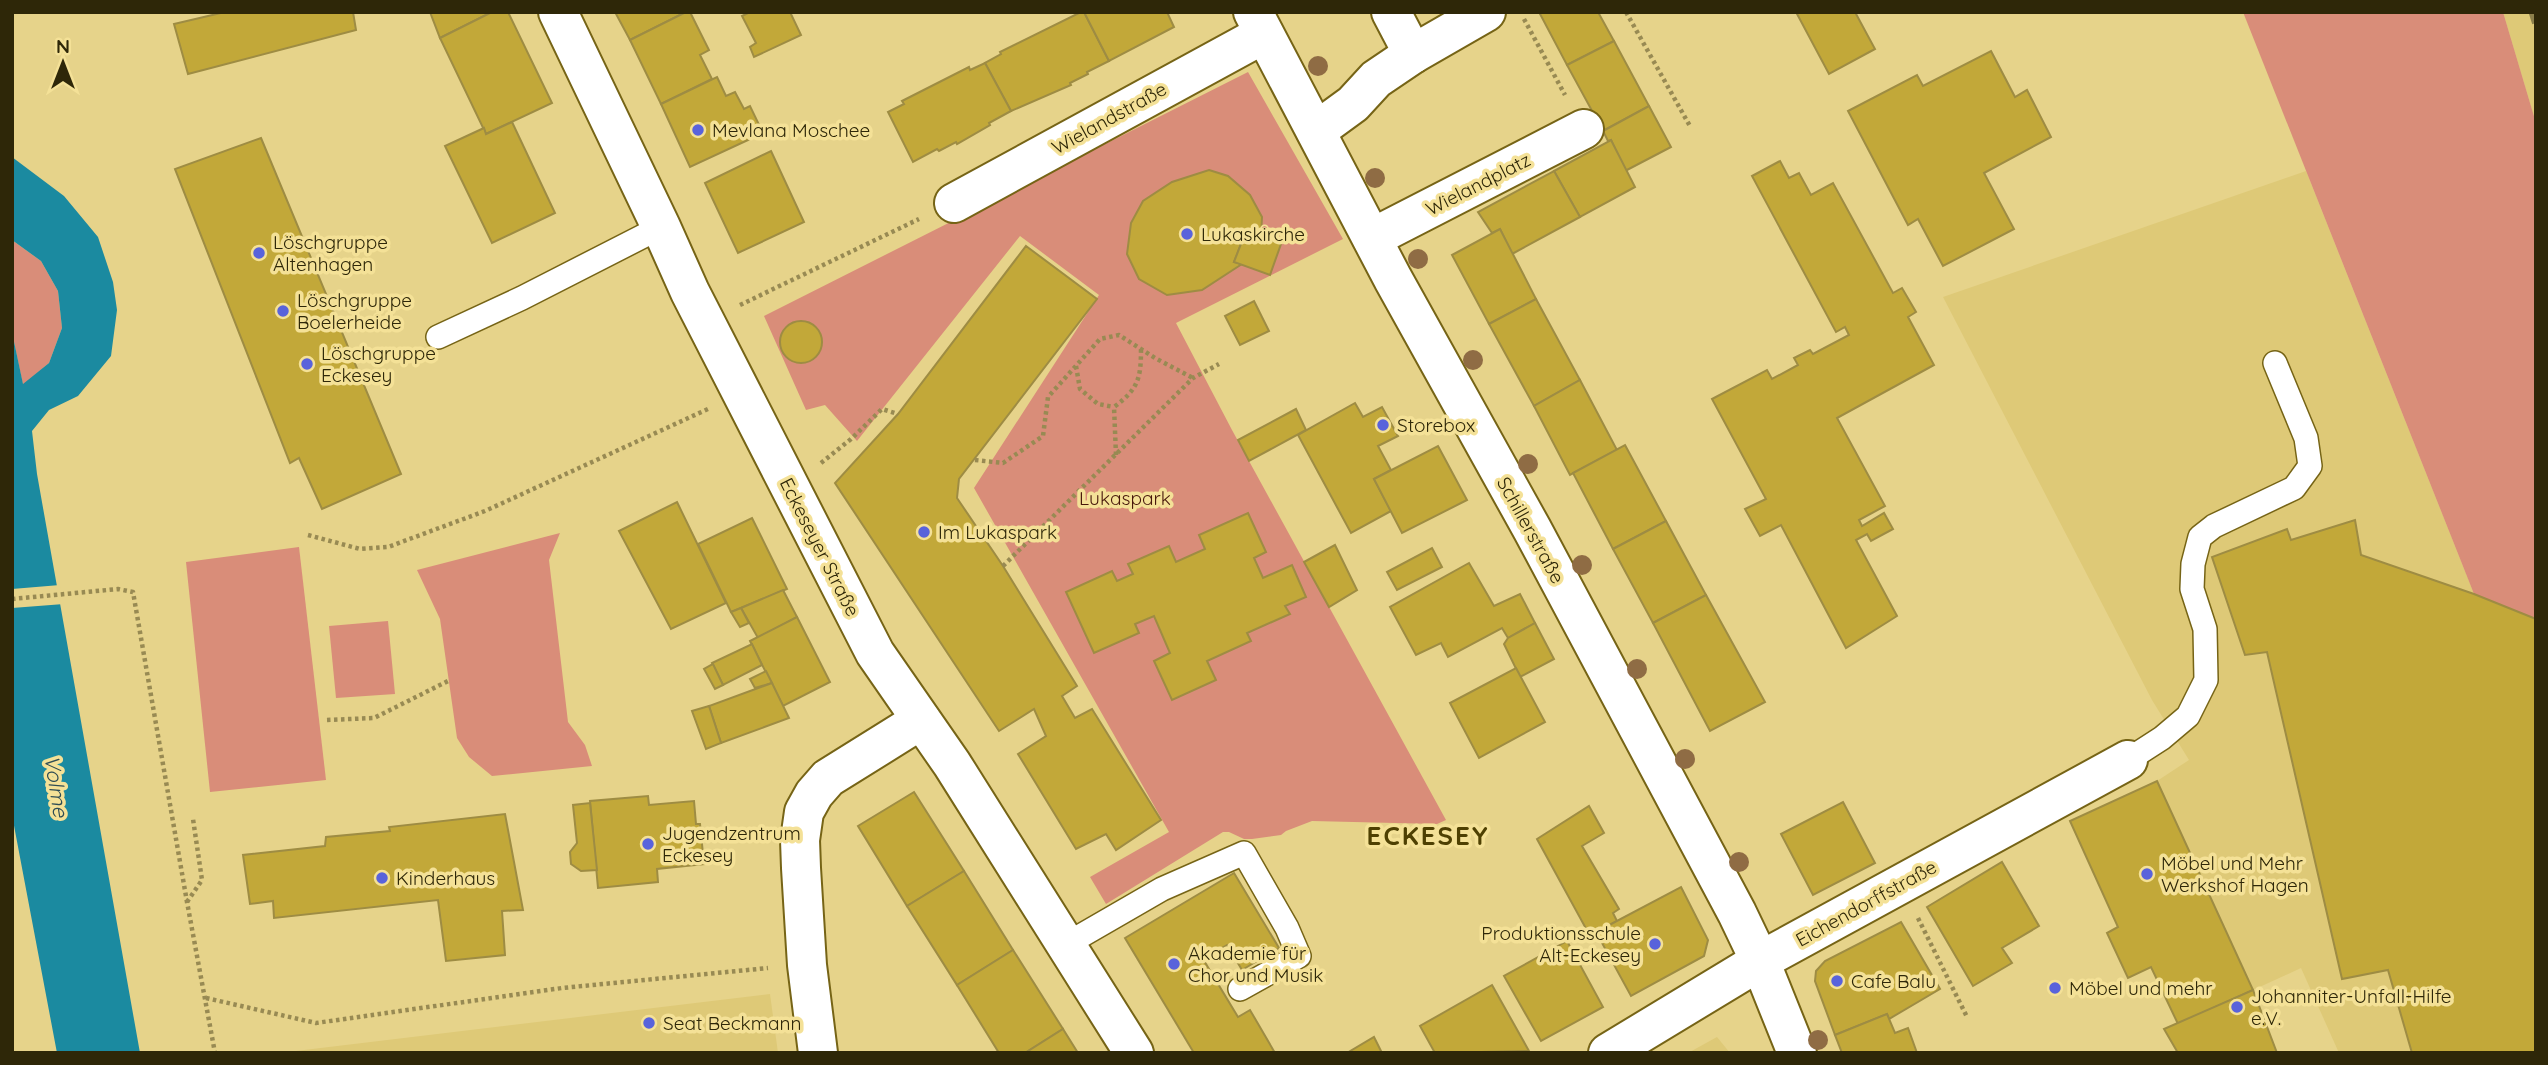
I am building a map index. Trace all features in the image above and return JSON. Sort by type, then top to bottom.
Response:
[{"type":"street","name":"Eckeseyer Straße","points":[[558,12],[705,322],[876,653],[1134,1053]]},
{"type":"street","points":[[1391,12],[1413,54]]},
{"type":"street","points":[[1316,131],[1353,104],[1376,79],[1413,54],[1486,12]]},
{"type":"street","name":"Schillerstraße","points":[[1259,23],[1372,238],[1532,529],[1731,901],[1760,961],[1797,1053]]},
{"type":"street","name":"Wielandstraße","points":[[954,203],[1259,23]]},
{"type":"street","name":"Wielandplatz","points":[[1372,238],[1584,130]]},
{"type":"street","points":[[818,1053],[807,965],[800,840],[804,812],[814,794],[828,778],[921,720]]},
{"type":"street","name":"Eichendorffstraße","points":[[1608,1053],[1760,961],[2128,760]]},
{"type":"lane","points":[[438,337],[522,298],[661,227]]},
{"type":"lane","points":[[2128,760],[2162,738],[2188,716],[2206,680],[2205,629],[2192,589],[2193,564],[2200,537],[2214,526],[2294,488],[2310,466],[2306,438],[2275,363]]},
{"type":"lane","points":[[1065,945],[1161,889],[1244,853],[1287,928],[1299,956],[1240,989]]},
{"type":"path","points":[[1521,12],[1584,130]]},
{"type":"path","points":[[1626,12],[1691,128]]},
{"type":"path","points":[[705,322],[954,203]]},
{"type":"path","points":[[975,460],[1003,463],[1043,436],[1048,397],[1100,339],[1119,335],[1193,378]]},
{"type":"path","points":[[1076,365],[1080,389],[1098,404],[1114,407],[1131,394],[1141,373],[1141,349]]},
{"type":"path","points":[[1003,566],[1193,378],[1219,364]]},
{"type":"path","points":[[308,535],[360,549],[388,547],[485,511],[741,394]]},
{"type":"path","points":[[1114,407],[1116,456]]},
{"type":"path","points":[[790,488],[851,439],[881,409],[898,414]]},
{"type":"path","points":[[12,599],[118,589],[133,592],[215,1053]]},
{"type":"path","points":[[327,720],[374,718],[450,680]]},
{"type":"path","points":[[187,902],[202,880],[193,819]]},
{"type":"path","points":[[1900,884],[1968,1017]]},
{"type":"path","points":[[206,998],[316,1023],[562,988],[807,965]]},
{"type":"shaded area","points":[[2503,12],[2536,12],[2536,123]]},
{"type":"shaded area","points":[[2306,171],[2474,594],[2536,1053],[2339,1053],[2301,968],[2253,990],[2157,781],[2189,760],[2152,700],[1943,297]]},
{"type":"shaded area","name":"Seat Beckmann","points":[[770,994],[778,1053],[279,1053]]},
{"type":"shaded area","points":[[1717,1037],[1730,1053],[1688,1053]]},
{"type":"green space","points":[[2243,12],[2503,12],[2536,123],[2536,619],[2474,594]]},
{"type":"green space","name":"Lukaspark","points":[[1248,72],[1343,239],[1176,323],[1446,820],[1437,824],[1312,821],[1281,835],[1252,839],[1223,832],[1106,904],[1090,877],[1169,832],[974,488],[1099,295],[1020,236],[857,441],[825,405],[806,410],[764,316]]},
{"type":"green space","points":[[12,240],[41,261],[58,291],[62,328],[49,363],[23,385],[12,332]]},
{"type":"green space","points":[[560,533],[549,560],[568,722],[585,745],[592,766],[492,776],[469,757],[457,738],[440,619],[417,570]]},
{"type":"green space","points":[[299,547],[326,780],[210,792],[186,562]]},
{"type":"green space","points":[[388,621],[395,694],[336,698],[329,626]]},
{"type":"water","name":"Volme","points":[[12,157],[64,196],[98,237],[113,282],[117,310],[111,356],[78,396],[49,410],[32,431],[37,474],[140,1053],[57,1053],[12,815],[12,332],[23,384],[49,363],[62,328],[58,291],[41,261],[12,240]]},
{"type":"pier","points":[[60,585],[64,604],[12,608],[12,589]]},
{"type":"building","points":[[225,12],[353,12],[356,30],[188,74],[174,24]]},
{"type":"building","points":[[430,12],[492,12],[440,38]]},
{"type":"building","points":[[492,12],[508,12],[552,103],[486,134],[440,38]]},
{"type":"building","points":[[615,12],[679,12],[680,15],[630,40]]},
{"type":"building","points":[[690,12],[709,50],[700,55],[712,79],[661,104],[630,40]]},
{"type":"building","points":[[750,12],[790,12],[801,35],[754,57],[750,47],[756,43],[742,16]]},
{"type":"building","points":[[1084,12],[1109,61],[1087,72],[1088,74],[1070,83],[1071,85],[1011,111],[985,63],[1001,54],[1000,52]]},
{"type":"building","points":[[1084,12],[1167,12],[1174,27],[1109,61]]},
{"type":"building","points":[[1539,12],[1598,12],[1614,41],[1567,65]]},
{"type":"building","points":[[1796,12],[1855,12],[1875,49],[1829,74]]},
{"type":"building","points":[[1614,41],[1649,106],[1603,131],[1567,65]]},
{"type":"building","points":[[1991,51],[2015,97],[2027,90],[2051,137],[1984,173],[2014,229],[1943,266],[1918,219],[1908,225],[1848,111],[1917,75],[1923,86]]},
{"type":"building","points":[[985,63],[1011,111],[957,144],[956,142],[939,151],[937,149],[913,162],[888,112],[904,104],[902,101],[969,67],[970,70]]},
{"type":"building","points":[[717,77],[726,96],[735,92],[744,109],[750,106],[763,133],[690,167],[661,104]]},
{"type":"building","points":[[1649,106],[1671,147],[1625,171],[1611,140],[1608,141],[1603,131]]},
{"type":"building","points":[[512,122],[555,213],[492,243],[445,146],[484,128],[486,134]]},
{"type":"building","points":[[261,138],[401,474],[322,509],[299,458],[290,463],[175,169]]},
{"type":"building","points":[[1611,140],[1635,187],[1580,217],[1554,171]]},
{"type":"building","points":[[771,151],[804,222],[738,253],[705,183]]},
{"type":"building","points":[[1780,161],[1789,178],[1799,173],[1811,195],[1833,183],[1893,293],[1902,288],[1916,312],[1908,317],[1934,365],[1837,418],[1885,506],[1859,520],[1862,526],[1884,513],[1893,529],[1871,541],[1867,534],[1856,540],[1897,616],[1846,648],[1781,525],[1760,536],[1745,509],[1766,499],[1712,399],[1767,370],[1772,379],[1798,365],[1794,358],[1810,350],[1813,354],[1849,335],[1845,327],[1836,332],[1752,176]]},
{"type":"building","name":"Lukaskirche","points":[[1209,170],[1228,176],[1250,195],[1262,217],[1261,236],[1246,231],[1234,262],[1242,264],[1202,290],[1167,295],[1139,279],[1127,254],[1131,223],[1143,201],[1172,182]]},
{"type":"building","points":[[1554,171],[1580,217],[1512,254],[1500,229],[1492,233],[1478,212]]},
{"type":"building","points":[[1500,229],[1536,299],[1489,324],[1452,255]]},
{"type":"building","points":[[1246,231],[1281,244],[1270,275],[1234,262]]},
{"type":"building","name":"Im Lukaspark","points":[[1026,246],[1097,299],[959,479],[957,498],[1003,566],[1077,686],[1062,696],[1075,718],[1092,709],[1161,820],[1116,850],[1106,834],[1076,849],[1018,754],[1046,736],[1034,709],[999,731],[835,483],[898,414]]},
{"type":"building","points":[[1536,299],[1580,380],[1534,406],[1489,324]]},
{"type":"building","points":[[1254,301],[1269,331],[1240,345],[1225,316]]},
{"type":"building","points":[[801,321],[816,327],[822,342],[816,357],[801,363],[786,357],[780,342],[786,327]]},
{"type":"building","points":[[1580,380],[1617,450],[1570,475],[1534,406]]},
{"type":"building","points":[[1355,403],[1363,417],[1382,407],[1398,436],[1378,446],[1391,470],[1374,479],[1391,511],[1351,533],[1298,435]]},
{"type":"building","points":[[1296,409],[1306,430],[1249,461],[1238,440]]},
{"type":"building","points":[[1625,445],[1666,521],[1613,549],[1573,473]]},
{"type":"building","points":[[1438,446],[1467,500],[1402,533],[1374,479]]},
{"type":"building","points":[[677,502],[726,603],[671,629],[619,531]]},
{"type":"building","points":[[1248,513],[1266,552],[1254,558],[1263,578],[1292,565],[1306,597],[1285,606],[1290,614],[1247,633],[1251,641],[1207,661],[1216,680],[1172,700],[1154,661],[1170,653],[1154,616],[1135,624],[1139,633],[1094,653],[1066,592],[1112,571],[1117,581],[1133,574],[1128,564],[1169,546],[1176,562],[1205,549],[1199,535]]},
{"type":"building","points":[[752,518],[787,589],[731,612],[698,544]]},
{"type":"building","points":[[2355,520],[2361,555],[2474,594],[2536,619],[2536,1053],[2412,1053],[2388,970],[2342,979],[2267,652],[2245,655],[2212,557],[2287,529],[2291,540]]},
{"type":"building","points":[[1666,521],[1706,595],[1653,623],[1613,549]]},
{"type":"building","points":[[1335,545],[1357,590],[1329,607],[1304,562]]},
{"type":"building","points":[[1432,548],[1442,567],[1397,590],[1387,572]]},
{"type":"building","points":[[1469,563],[1494,606],[1520,594],[1535,623],[1508,638],[1502,628],[1448,657],[1441,643],[1416,655],[1390,607]]},
{"type":"building","points":[[783,590],[797,617],[758,638],[741,608]]},
{"type":"building","points":[[1706,595],[1765,702],[1710,731],[1653,623]]},
{"type":"building","points":[[741,608],[749,623],[740,627],[731,612]]},
{"type":"building","points":[[797,617],[830,682],[783,706],[750,641]]},
{"type":"building","points":[[1535,623],[1554,659],[1520,677],[1504,644],[1508,638]]},
{"type":"building","points":[[752,644],[762,665],[723,685],[712,663]]},
{"type":"building","points":[[713,664],[723,685],[715,689],[704,669]]},
{"type":"building","points":[[1516,668],[1545,722],[1479,758],[1450,703]]},
{"type":"building","points":[[766,671],[772,683],[755,688],[750,679]]},
{"type":"building","points":[[772,683],[789,718],[721,743],[709,706]]},
{"type":"building","points":[[709,706],[721,743],[706,749],[692,711]]},
{"type":"building","name":"Möbel und Mehr Werkshof Hagen","points":[[2157,781],[2253,990],[2178,1024],[2151,967],[2128,978],[2107,933],[2118,927],[2070,821]]},
{"type":"building","points":[[914,792],[964,871],[907,906],[858,826]]},
{"type":"building","name":"Jugendzentrum Eckesey","points":[[648,796],[649,805],[694,801],[696,824],[700,824],[704,864],[657,869],[658,882],[598,888],[590,801]]},
{"type":"building","points":[[1843,802],[1875,863],[1813,895],[1781,834]]},
{"type":"building","points":[[590,803],[597,870],[581,871],[571,864],[570,852],[577,843],[573,805]]},
{"type":"building","points":[[1589,806],[1604,833],[1582,846],[1619,909],[1613,913],[1617,921],[1590,936],[1537,839]]},
{"type":"building","name":"Kinderhaus","points":[[505,814],[523,910],[502,911],[505,955],[446,961],[438,900],[274,918],[273,901],[250,904],[243,855],[325,846],[326,837],[390,831],[389,827]]},
{"type":"building","points":[[2002,862],[2039,926],[2002,948],[2012,963],[1973,986],[1927,907]]},
{"type":"building","points":[[964,871],[1013,950],[957,985],[907,906]]},
{"type":"building","name":"Akademie für Chor und Musik","points":[[1234,873],[1279,948],[1242,970],[1227,945],[1203,959],[1238,1017],[1250,1010],[1275,1053],[1194,1053],[1125,938]]},
{"type":"building","name":"Produktionsschule Alt-Eckesey","points":[[1681,887],[1708,940],[1704,956],[1631,996],[1596,932]]},
{"type":"building","points":[[1901,922],[1940,989],[1889,1019],[1887,1014],[1835,1035],[1815,981],[1816,971],[1825,961]]},
{"type":"building","points":[[1567,941],[1603,1007],[1541,1041],[1504,976]]},
{"type":"building","points":[[1013,950],[1063,1029],[1025,1053],[999,1053],[957,985]]},
{"type":"building","points":[[1492,985],[1529,1051],[1435,1053],[1420,1026]]},
{"type":"building","name":"Johanniter-Unfall-Hilfe e.V.","points":[[2253,990],[2277,1053],[2178,1053],[2164,1029]]},
{"type":"building","points":[[1887,1014],[1895,1033],[1908,1028],[1917,1053],[1842,1053],[1835,1035]]},
{"type":"building","points":[[1063,1029],[1078,1053],[1025,1053]]},
{"type":"building","points":[[1374,1037],[1382,1053],[1347,1053]]},
{"type":"railway","points":[[2531,12],[2536,28]]},
{"type":"place","name":"Mevlana Moschee","points":[[698,130]]},
{"type":"place","name":"Lukaskirche","points":[[1187,234]]},
{"type":"place","name":"Löschgruppe Altenhagen","points":[[259,253]]},
{"type":"place","name":"Löschgruppe Boelerheide","points":[[283,311]]},
{"type":"place","name":"Löschgruppe Eckesey","points":[[307,364]]},
{"type":"place","name":"Storebox","points":[[1383,425]]},
{"type":"place","name":"Im Lukaspark","points":[[924,532]]},
{"type":"place","name":"Jugendzentrum Eckesey","points":[[648,844]]},
{"type":"place","name":"Möbel und Mehr Werkshof Hagen","points":[[2147,874]]},
{"type":"place","name":"Kinderhaus","points":[[382,878]]},
{"type":"place","name":"Produktionsschule Alt-Eckesey","points":[[1655,944]]},
{"type":"place","name":"Akademie für Chor und Musik","points":[[1174,964]]},
{"type":"place","name":"Cafe Balu","points":[[1837,981]]},
{"type":"place","name":"Möbel und mehr","points":[[2055,988]]},
{"type":"place","name":"Johanniter-Unfall-Hilfe e.V.","points":[[2237,1007]]},
{"type":"place","name":"Seat Beckmann","points":[[649,1023]]},
{"type":"district","name":"ECKESEY","points":[[1428,835]]}]
